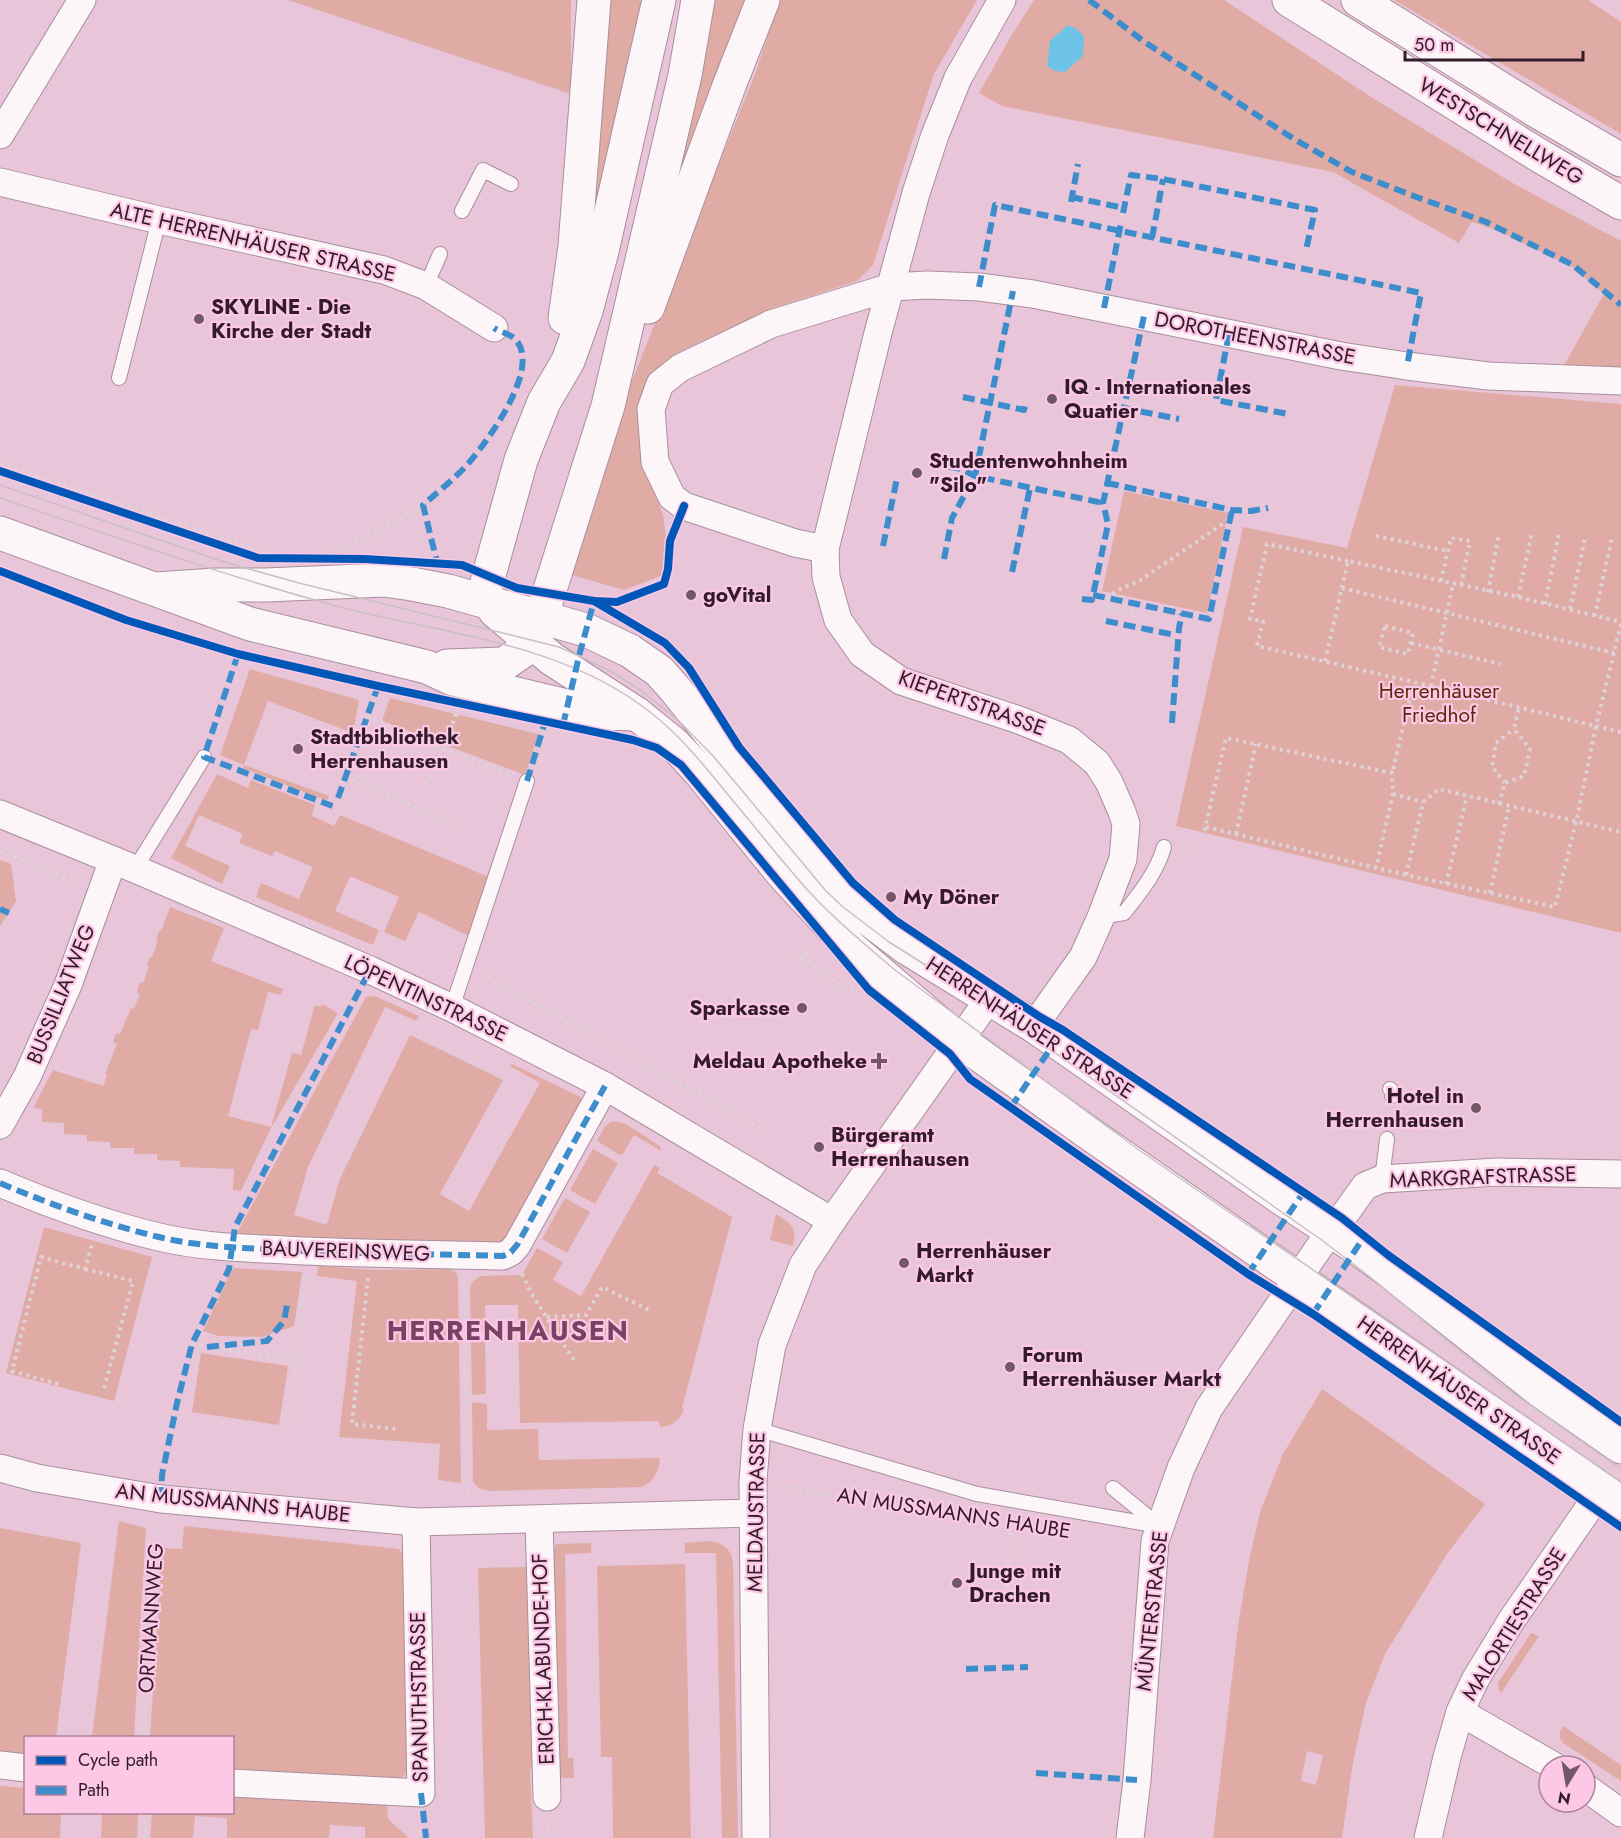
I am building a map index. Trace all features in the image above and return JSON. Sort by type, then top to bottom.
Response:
[{"type":"main road","points":[[482,600],[521,460],[544,402],[567,307],[575,246],[594,0]]},
{"type":"main road","points":[[544,402],[568,361],[586,311],[602,252],[659,0]]},
{"type":"main road","points":[[608,406],[685,75],[698,0]]},
{"type":"main road","points":[[536,629],[608,406],[651,300],[763,0]]},
{"type":"main road","name":"WESTSCHNELLWEG","points":[[1289,0],[1539,156],[1621,203]]},
{"type":"main road","name":"WESTSCHNELLWEG","points":[[1358,0],[1535,110],[1621,160]]},
{"type":"main road","name":"HERRENHÄUSER STRASSE","points":[[0,533],[250,624],[427,667],[453,679],[567,706],[600,712],[637,714]]},
{"type":"main road","name":"HERRENHÄUSER STRASSE","points":[[156,589],[384,580],[439,589],[482,600],[536,629],[586,630],[630,651],[659,671],[675,689],[831,886],[858,911],[907,948],[1034,1026],[1389,1271],[1542,1392],[1621,1447]]},
{"type":"main road","name":"HERRENHÄUSER STRASSE","points":[[427,667],[504,664],[523,651],[536,629]]},
{"type":"main road","name":"HERRENHÄUSER STRASSE","points":[[536,629],[552,659],[637,714],[674,744],[699,771],[782,873],[850,947],[960,1041],[1611,1496]]},
{"type":"street","points":[[0,135],[82,0]]},
{"type":"street","points":[[891,287],[916,193],[935,135],[958,78],[1002,0]]},
{"type":"street","name":"ALTE HERRENHÄUSER STRASSE","points":[[0,182],[384,270],[426,286],[494,328]]},
{"type":"street","name":"DOROTHEENSTRASSE","points":[[825,549],[795,543],[684,506],[672,496],[654,462],[651,410],[660,384],[680,368],[771,324],[891,287],[927,285],[979,287],[1034,294],[1322,353],[1407,366],[1488,376],[1621,381]]},
{"type":"street","name":"KIEPERTSTRASSE","points":[[891,287],[825,549],[826,577],[838,620],[862,654],[901,681],[1019,720],[1069,740],[1097,763],[1109,782],[1126,824],[1123,859],[1083,957],[1034,1026]]},
{"type":"street","name":"LÖPENTINSTRASSE","points":[[0,814],[370,970],[452,1008],[605,1086],[832,1221]]},
{"type":"street","name":"BUSSILLIATWEG","points":[[0,1125],[27,1077],[68,985],[102,891],[124,865]]},
{"type":"street","name":"MELDAUSTRASSE","points":[[756,1838],[753,1481],[757,1429],[772,1345],[803,1265],[989,999]]},
{"type":"street","points":[[512,1252],[605,1086]]},
{"type":"street","name":"MARKGRAFSTRASSE","points":[[1330,1230],[1342,1218],[1365,1186],[1382,1179],[1497,1172],[1621,1174]]},
{"type":"street","name":"BAUVEREINSWEG","points":[[0,1183],[51,1204],[160,1238],[232,1247],[371,1254],[503,1256],[512,1252]]},
{"type":"street","points":[[1298,1277],[1330,1230]]},
{"type":"street","name":"MÜNTERSTRASSE","points":[[1130,1838],[1137,1780],[1155,1541],[1159,1526],[1181,1468],[1209,1408],[1298,1277]]},
{"type":"street","name":"AN MUSSMANNS HAUBE","points":[[0,1468],[37,1478],[161,1498],[416,1522],[753,1514]]},
{"type":"street","name":"MALORTIESTRASSE","points":[[1428,1838],[1460,1712],[1474,1680],[1511,1621],[1611,1496]]},
{"type":"street","name":"ERICH-KLABUNDE-HOF","points":[[539,1520],[547,1797]]},
{"type":"street","name":"SPANUTHSTRASSE","points":[[234,1783],[421,1793],[416,1522]]},
{"type":"street","points":[[1460,1712],[1537,1756]]},
{"type":"street","points":[[0,1766],[24,1768]]},
{"type":"street","points":[[1597,1796],[1621,1813]]},
{"type":"lane","points":[[462,212],[483,170],[511,184]]},
{"type":"lane","points":[[119,378],[159,220]]},
{"type":"lane","points":[[426,286],[440,254]]},
{"type":"lane","name":"BUSSILLIATWEG","points":[[124,865],[204,757]]},
{"type":"lane","points":[[452,1008],[527,781]]},
{"type":"lane","points":[[1101,917],[1124,913],[1144,887],[1162,852]]},
{"type":"lane","points":[[1382,1179],[1387,1138]]},
{"type":"lane","points":[[757,1429],[977,1494],[1159,1526]]},
{"type":"lane","points":[[1113,1488],[1159,1526]]},
{"type":"path","points":[[1069,212],[1071,202]]},
{"type":"path","points":[[1121,223],[1123,213]]},
{"type":"path","points":[[1305,258],[1306,250]]},
{"type":"path","points":[[0,462],[286,559]]},
{"type":"path","points":[[0,471],[258,558],[286,559]]},
{"type":"path","points":[[321,555],[351,545],[423,505]]},
{"type":"path","points":[[1134,614],[1106,608],[1108,598],[1116,591],[1139,581],[1230,519]]},
{"type":"path","points":[[1518,597],[1532,532]]},
{"type":"path","points":[[1488,592],[1499,534]]},
{"type":"path","points":[[1545,604],[1559,534]]},
{"type":"path","points":[[1376,536],[1448,551]]},
{"type":"path","points":[[1595,615],[1612,537]]},
{"type":"path","points":[[1441,581],[1451,538],[1470,541],[1461,586]]},
{"type":"path","points":[[1570,609],[1586,538]]},
{"type":"path","points":[[1206,827],[1406,875],[1555,907],[1576,822],[1596,726],[1621,623],[1518,597],[1267,544],[1250,619],[1263,621],[1257,645],[1519,707],[1596,726],[1621,732]]},
{"type":"path","points":[[1325,661],[1347,561]]},
{"type":"path","points":[[1431,686],[1453,584]]},
{"type":"path","points":[[1342,588],[1614,653]]},
{"type":"path","points":[[1096,619],[1106,621]]},
{"type":"path","points":[[1384,626],[1413,633],[1411,643],[1408,654],[1379,647],[1384,626]]},
{"type":"path","points":[[1411,643],[1500,664]]},
{"type":"path","points":[[1376,868],[1393,794],[1392,773],[1414,682]]},
{"type":"path","points":[[427,784],[461,704]]},
{"type":"path","points":[[1505,783],[1492,767],[1496,742],[1514,729],[1519,707]]},
{"type":"path","points":[[367,716],[442,749],[527,781]]},
{"type":"path","points":[[1505,783],[1524,776],[1530,749],[1514,729]]},
{"type":"path","points":[[1162,852],[1186,856],[1204,832],[1226,738],[1392,773]]},
{"type":"path","points":[[1236,834],[1256,744]]},
{"type":"path","points":[[345,777],[464,828]]},
{"type":"path","points":[[1499,804],[1505,783]]},
{"type":"path","points":[[1406,875],[1423,802],[1439,789],[1621,832]]},
{"type":"path","points":[[1393,794],[1423,802]]},
{"type":"path","points":[[1446,884],[1467,796]]},
{"type":"path","points":[[336,804],[338,798]]},
{"type":"path","points":[[1490,893],[1509,806]]},
{"type":"path","points":[[0,851],[102,891]]},
{"type":"path","points":[[811,947],[799,958],[844,988],[861,989]]},
{"type":"path","points":[[466,965],[762,1130]]},
{"type":"path","points":[[85,1269],[98,1220]]},
{"type":"path","points":[[289,1421],[308,1251]]},
{"type":"path","points":[[512,1252],[531,1293],[575,1362]]},
{"type":"path","points":[[371,1254],[352,1424],[396,1429]]},
{"type":"path","points":[[463,1255],[468,1520]]},
{"type":"path","points":[[58,1384],[12,1371],[41,1257],[133,1281],[104,1389]]},
{"type":"path","points":[[547,1317],[586,1315],[602,1287],[651,1311]]},
{"type":"path","points":[[192,1344],[296,1360]]},
{"type":"path","points":[[1006,1603],[1011,1524]]},
{"type":"path","points":[[145,1838],[146,1814]]},
{"type":"green space","points":[[288,0],[571,0],[571,94]]},
{"type":"green space","points":[[609,0],[644,0],[600,198],[594,197]]},
{"type":"green space","points":[[714,0],[747,0],[677,186]]},
{"type":"green space","points":[[780,0],[977,0],[934,74],[873,265],[857,281],[770,309],[679,352],[652,381],[646,464],[663,515],[667,568],[663,575],[624,590],[572,575],[621,408],[755,74]]},
{"type":"green space","points":[[1034,0],[1224,0],[1371,97],[1516,185],[1621,241],[1621,369],[1563,367],[1604,294],[1572,267],[1498,231],[1472,222],[1459,243],[1333,172],[1002,106],[979,93]]},
{"type":"green space","points":[[1394,0],[1588,0],[1621,22],[1621,134]]},
{"type":"green space","name":"Herrenhäuser Friedhof","points":[[1395,385],[1621,404],[1621,933],[1176,826],[1243,527],[1347,548]]},
{"type":"green space","points":[[1124,491],[1228,513],[1207,613],[1102,591]]},
{"type":"green space","points":[[250,669],[359,700],[353,733],[268,701],[244,765],[220,755]]},
{"type":"green space","points":[[390,698],[538,734],[525,775],[382,721]]},
{"type":"green space","points":[[244,765],[329,796],[327,801],[243,768]]},
{"type":"green space","points":[[217,774],[248,788],[251,780],[315,805],[312,816],[334,826],[340,815],[489,877],[471,937],[419,912],[405,941],[384,932],[399,897],[350,876],[335,911],[379,930],[373,945],[256,897],[261,883],[299,899],[313,867],[275,851],[272,856],[239,843],[243,834],[199,815],[185,846],[230,866],[222,884],[171,858]]},
{"type":"green space","points":[[0,860],[11,864],[16,901],[0,926]]},
{"type":"green space","points":[[170,907],[224,928],[211,961],[283,989],[281,995],[268,992],[258,1030],[251,1029],[228,1116],[271,1127],[292,1053],[301,1055],[315,1005],[321,1007],[322,1004],[338,1013],[271,1128],[241,1191],[233,1190],[234,1169],[180,1167],[180,1161],[157,1160],[157,1154],[134,1154],[134,1148],[110,1148],[110,1142],[87,1141],[87,1135],[64,1134],[64,1123],[42,1122],[42,1109],[33,1108],[53,1070],[103,1086],[107,1076],[105,1074],[117,1044],[113,1042],[116,1033],[120,1034],[131,1008],[134,1009],[140,994],[137,992],[140,982],[143,983],[150,957],[158,941],[156,940],[159,931],[161,931]]},
{"type":"green space","points":[[375,996],[419,1016],[416,1021],[385,1007],[308,1167],[294,1215],[327,1225],[339,1181],[410,1035],[503,1080],[440,1194],[469,1211],[540,1083],[510,1066],[512,1064],[595,1104],[517,1245],[241,1241],[238,1231],[366,997]]},
{"type":"green space","points":[[613,1121],[626,1124],[660,1146],[661,1151],[634,1135],[623,1154],[620,1155],[597,1141],[605,1126]]},
{"type":"green space","points":[[593,1149],[618,1163],[595,1204],[570,1190]]},
{"type":"green space","points":[[654,1165],[660,1168],[657,1173],[732,1217],[682,1413],[672,1424],[661,1427],[659,1421],[520,1423],[518,1305],[485,1305],[486,1331],[471,1332],[470,1287],[472,1282],[480,1276],[522,1275],[537,1248],[563,1262],[553,1280],[581,1296]]},
{"type":"green space","points":[[565,1198],[590,1212],[567,1253],[542,1239]]},
{"type":"green space","points":[[776,1214],[792,1226],[793,1246],[770,1240]]},
{"type":"green space","points":[[44,1227],[152,1257],[114,1401],[6,1373]]},
{"type":"green space","points":[[318,1266],[374,1270],[449,1269],[456,1272],[458,1279],[461,1483],[438,1480],[440,1444],[339,1437],[357,1281],[317,1276]]},
{"type":"green space","points":[[233,1268],[302,1272],[294,1326],[262,1337],[219,1336],[203,1331]]},
{"type":"green space","points":[[471,1341],[485,1341],[486,1394],[472,1395]]},
{"type":"green space","points":[[201,1353],[288,1366],[279,1425],[192,1412]]},
{"type":"green space","points":[[1322,1389],[1485,1504],[1447,1554],[1385,1654],[1366,1703],[1353,1762],[1342,1838],[1213,1838],[1239,1619],[1249,1561],[1260,1512],[1283,1454]],"holes":[[[1307,1751],[1323,1755],[1316,1785],[1301,1781]]]},
{"type":"green space","points":[[472,1402],[487,1404],[487,1430],[538,1429],[539,1460],[660,1458],[657,1472],[650,1482],[642,1487],[488,1491],[479,1488],[473,1482]]},
{"type":"green space","points":[[119,1521],[146,1528],[134,1736],[92,1736]]},
{"type":"green space","points":[[184,1526],[399,1549],[408,1563],[409,1763],[405,1775],[395,1782],[234,1775],[234,1736],[150,1736],[162,1548],[182,1549]]},
{"type":"green space","points":[[0,1528],[81,1543],[56,1736],[24,1736],[24,1758],[0,1755]]},
{"type":"green space","points":[[708,1541],[725,1547],[733,1562],[738,1838],[722,1838],[716,1553],[685,1553],[685,1543]]},
{"type":"green space","points":[[591,1543],[591,1553],[565,1554],[568,1758],[573,1758],[574,1778],[559,1778],[552,1557],[556,1544]]},
{"type":"green space","points":[[685,1564],[691,1838],[613,1838],[612,1757],[601,1757],[597,1566]]},
{"type":"green space","points":[[527,1567],[535,1757],[530,1771],[533,1838],[485,1838],[478,1568]]},
{"type":"green space","points":[[1531,1633],[1539,1636],[1501,1693],[1498,1683]]},
{"type":"green space","points":[[1563,1726],[1621,1765],[1621,1781],[1597,1765],[1597,1754],[1580,1754],[1563,1743],[1560,1739]]},
{"type":"green space","points":[[0,1786],[24,1788],[24,1814],[61,1814],[60,1838],[0,1838]]},
{"type":"green space","points":[[234,1796],[387,1804],[388,1819],[409,1838],[365,1838],[365,1827],[330,1825],[329,1838],[227,1838],[227,1818],[195,1816],[193,1838],[150,1838],[152,1814],[234,1814]]},
{"type":"green space","points":[[102,1814],[138,1814],[137,1838],[101,1838]]},
{"type":"water","points":[[1068,25],[1077,29],[1084,36],[1083,56],[1065,72],[1055,71],[1047,66],[1050,41]]},
{"type":"tram line","points":[[0,485],[224,562],[299,583],[559,647],[612,672],[640,690],[677,719],[714,757],[826,891],[843,907],[889,942],[1011,1022],[1323,1241],[1499,1383],[1621,1469]]},
{"type":"tram line","points":[[0,498],[297,595],[461,634],[541,656],[579,670],[616,689],[650,712],[677,736],[808,890],[845,927],[895,970],[1139,1150],[1621,1482]]},
{"type":"marked path","points":[[1089,0],[1146,43],[1294,139],[1352,172],[1486,222],[1573,265],[1621,305]]},
{"type":"marked path","points":[[1071,202],[1078,164]]},
{"type":"marked path","points":[[1123,213],[1131,175],[1163,179],[1315,210],[1306,250]]},
{"type":"marked path","points":[[1152,238],[1163,179]]},
{"type":"marked path","points":[[1071,197],[1124,208]]},
{"type":"marked path","points":[[979,287],[995,205],[1421,293],[1407,366]]},
{"type":"marked path","points":[[1104,308],[1121,223]]},
{"type":"marked path","points":[[944,559],[952,518],[975,476],[1013,291]]},
{"type":"marked path","points":[[1082,599],[1092,600],[1108,524],[1103,503],[1144,316]]},
{"type":"marked path","points":[[431,562],[437,562],[423,505],[467,465],[487,440],[509,404],[522,367],[522,352],[515,339],[494,328]]},
{"type":"marked path","points":[[1229,334],[1216,400],[1288,414]]},
{"type":"marked path","points":[[963,397],[1024,410],[1026,404]]},
{"type":"marked path","points":[[1123,408],[1179,419]]},
{"type":"marked path","points":[[931,463],[961,469],[975,476],[1103,503]]},
{"type":"marked path","points":[[883,546],[897,478]]},
{"type":"marked path","points":[[1107,483],[1232,510],[1251,511],[1268,508]]},
{"type":"marked path","points":[[1012,572],[1030,488]]},
{"type":"marked path","points":[[1093,595],[1209,619],[1232,510]]},
{"type":"marked path","points":[[563,725],[594,601]]},
{"type":"marked path","points":[[1172,723],[1182,614]]},
{"type":"marked path","points":[[1106,621],[1175,635]]},
{"type":"marked path","points":[[238,654],[204,757],[335,807],[336,804]]},
{"type":"marked path","points":[[338,798],[378,686]]},
{"type":"marked path","points":[[527,781],[545,722]]},
{"type":"marked path","points":[[0,909],[9,913]]},
{"type":"marked path","points":[[161,1499],[162,1475],[192,1344],[229,1269],[235,1227],[370,970]]},
{"type":"marked path","points":[[1011,1107],[1063,1030]]},
{"type":"marked path","points":[[0,1183],[98,1220],[190,1243],[238,1248],[503,1256],[517,1245],[605,1086]]},
{"type":"marked path","points":[[1248,1274],[1303,1193]]},
{"type":"marked path","points":[[1313,1314],[1364,1237]]},
{"type":"marked path","points":[[207,1347],[267,1341],[284,1321],[287,1305]]},
{"type":"marked path","points":[[966,1669],[1028,1667]]},
{"type":"marked path","points":[[1036,1773],[1137,1780]]},
{"type":"marked path","points":[[421,1793],[426,1838]]},
{"type":"cycle path","points":[[0,471],[258,558],[365,559],[462,565],[517,588],[594,601],[617,602],[664,584],[668,569],[670,541],[684,506]]},
{"type":"cycle path","points":[[0,571],[126,620],[238,654],[633,740],[657,748],[681,765],[869,990],[950,1054],[970,1079],[1248,1274],[1313,1314],[1621,1527]]},
{"type":"cycle path","points":[[594,601],[665,643],[689,668],[739,747],[853,883],[895,920],[1342,1218],[1388,1255],[1621,1422]]},
{"type":"place","name":"SKYLINE - Die Kirche der Stadt","points":[[199,319]]},
{"type":"place","name":"IQ - Internationales Quatier","points":[[1052,399]]},
{"type":"place","name":"Studentenwohnheim \"Silo\"","points":[[917,473]]},
{"type":"place","name":"goVital","points":[[691,595]]},
{"type":"place","name":"Stadtbibliothek Herrenhausen","points":[[298,749]]},
{"type":"place","name":"My Döner","points":[[891,897]]},
{"type":"place","name":"Sparkasse","points":[[802,1008]]},
{"type":"place","name":"Meldau Apotheke","points":[[879,1061]]},
{"type":"place","name":"Hotel in Herrenhausen","points":[[1476,1108]]},
{"type":"place","name":"Bürgeramt Herrenhausen","points":[[819,1147]]},
{"type":"place","name":"Herrenhäuser Markt","points":[[904,1263]]},
{"type":"place","name":"Forum Herrenhäuser Markt","points":[[1010,1367]]},
{"type":"place","name":"Junge mit Drachen","points":[[957,1583]]},
{"type":"district","name":"HERRENHAUSEN","points":[[508,1331]]}]
